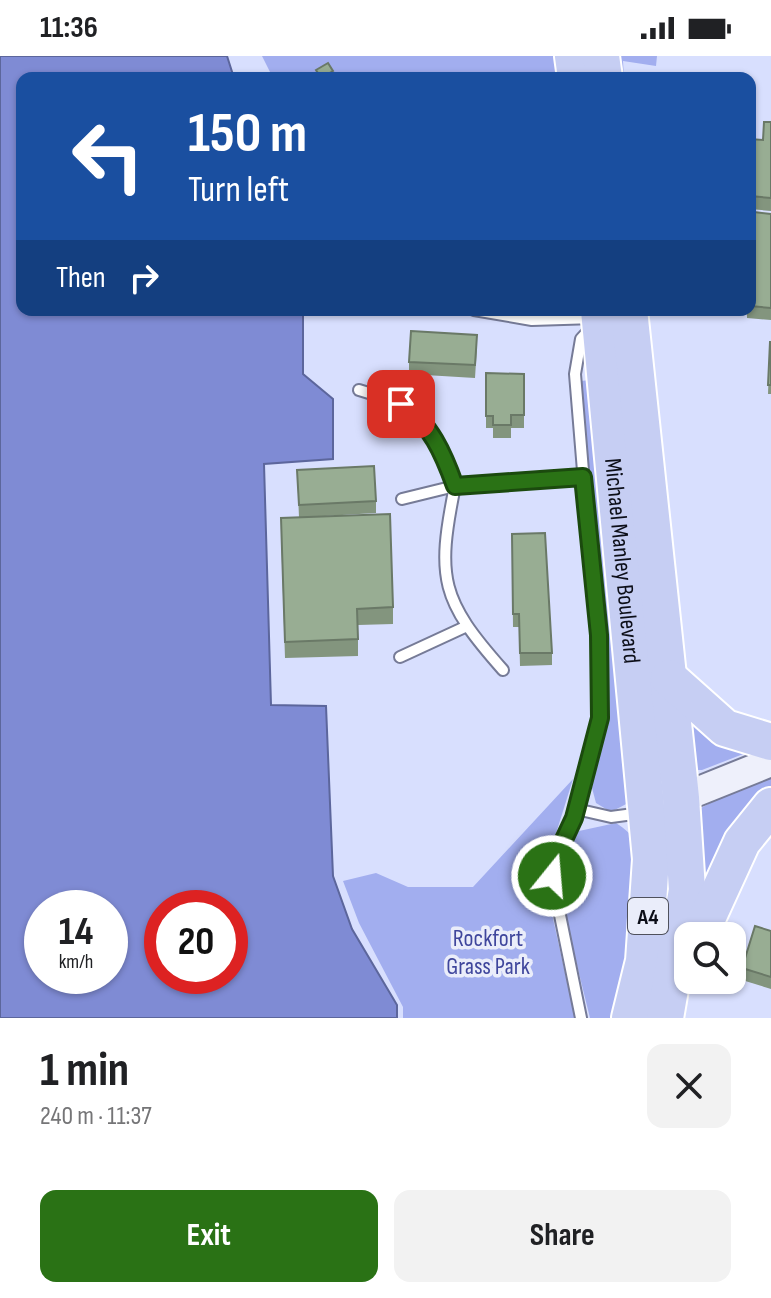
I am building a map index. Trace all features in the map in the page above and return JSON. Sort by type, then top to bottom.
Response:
[{"type":"highway","name":"Michael Manley Boulevard","points":[[609,316],[669,678],[665,805]]},
{"type":"highway","name":"Michael Manley Boulevard","points":[[609,316],[665,805]]},
{"type":"highway","points":[[669,678],[725,728],[771,742]]},
{"type":"highway","name":"A4","points":[[630,1018],[644,961],[651,859],[665,805]]},
{"type":"highway","name":"A4","points":[[665,805],[687,890],[668,1018]]},
{"type":"highway","points":[[705,922],[742,842],[771,806]]},
{"type":"highway","points":[[668,1018],[678,994]]},
{"type":"main road","points":[[665,805],[771,762]]},
{"type":"lane","points":[[509,316],[532,320],[576,316]]},
{"type":"lane","points":[[581,1018],[552,876],[553,863],[576,809],[600,718],[601,689],[576,357],[581,339],[606,316]]},
{"type":"lane","points":[[359,390],[412,411],[444,454],[455,486],[445,556],[451,599],[465,627],[503,670]]},
{"type":"lane","points":[[402,499],[455,486],[583,477]]},
{"type":"lane","points":[[400,657],[465,627]]},
{"type":"lane","points":[[576,809],[611,817],[665,805]]},
{"type":"green space","points":[[262,56],[555,56],[557,72],[270,72]]},
{"type":"green space","points":[[613,56],[657,56],[656,66],[623,61],[624,72],[614,72]]},
{"type":"green space","points":[[590,380],[630,802],[611,812],[596,803],[592,788],[605,691],[581,381]]},
{"type":"green space","points":[[675,691],[764,746],[702,770],[688,770]]},
{"type":"green space","points":[[771,772],[771,789],[699,922],[691,922],[691,813]]},
{"type":"green space","name":"Rockfort Grass Park","points":[[573,779],[548,859],[546,887],[575,1018],[403,1018],[403,1007],[359,923],[343,881],[376,873],[408,887],[473,887]]},
{"type":"green space","points":[[616,823],[628,832],[637,845],[639,857],[635,902],[614,1018],[590,1018],[557,884],[557,868],[579,831]]},
{"type":"shaded area","points":[[0,56],[227,56],[232,72],[16,72],[16,316],[303,316],[303,374],[333,399],[333,459],[264,464],[271,705],[326,706],[333,876],[352,929],[397,1005],[397,1018],[0,1018]]},
{"type":"building","points":[[328,63],[333,71],[317,72]]},
{"type":"building","points":[[764,122],[771,122],[771,198],[756,197],[756,139],[763,140]]},
{"type":"building","points":[[756,212],[771,214],[771,308],[756,307]]},
{"type":"building","points":[[411,331],[477,335],[475,365],[409,362]]},
{"type":"building","points":[[770,342],[771,385],[768,385]]},
{"type":"building","points":[[486,373],[524,374],[524,415],[511,415],[511,425],[493,425],[493,416],[486,416]]},
{"type":"building","points":[[374,466],[376,501],[299,505],[297,470]]},
{"type":"building","points":[[390,514],[393,607],[357,609],[358,639],[285,642],[281,518]]},
{"type":"building","points":[[545,533],[552,653],[520,653],[519,614],[513,614],[512,534]]},
{"type":"building","points":[[755,926],[771,931],[771,977],[746,969],[746,955]]},
{"type":"route","points":[[401,404],[412,411],[444,454],[455,486],[583,477],[599,635],[600,718],[574,818],[553,863],[552,876]]}]
